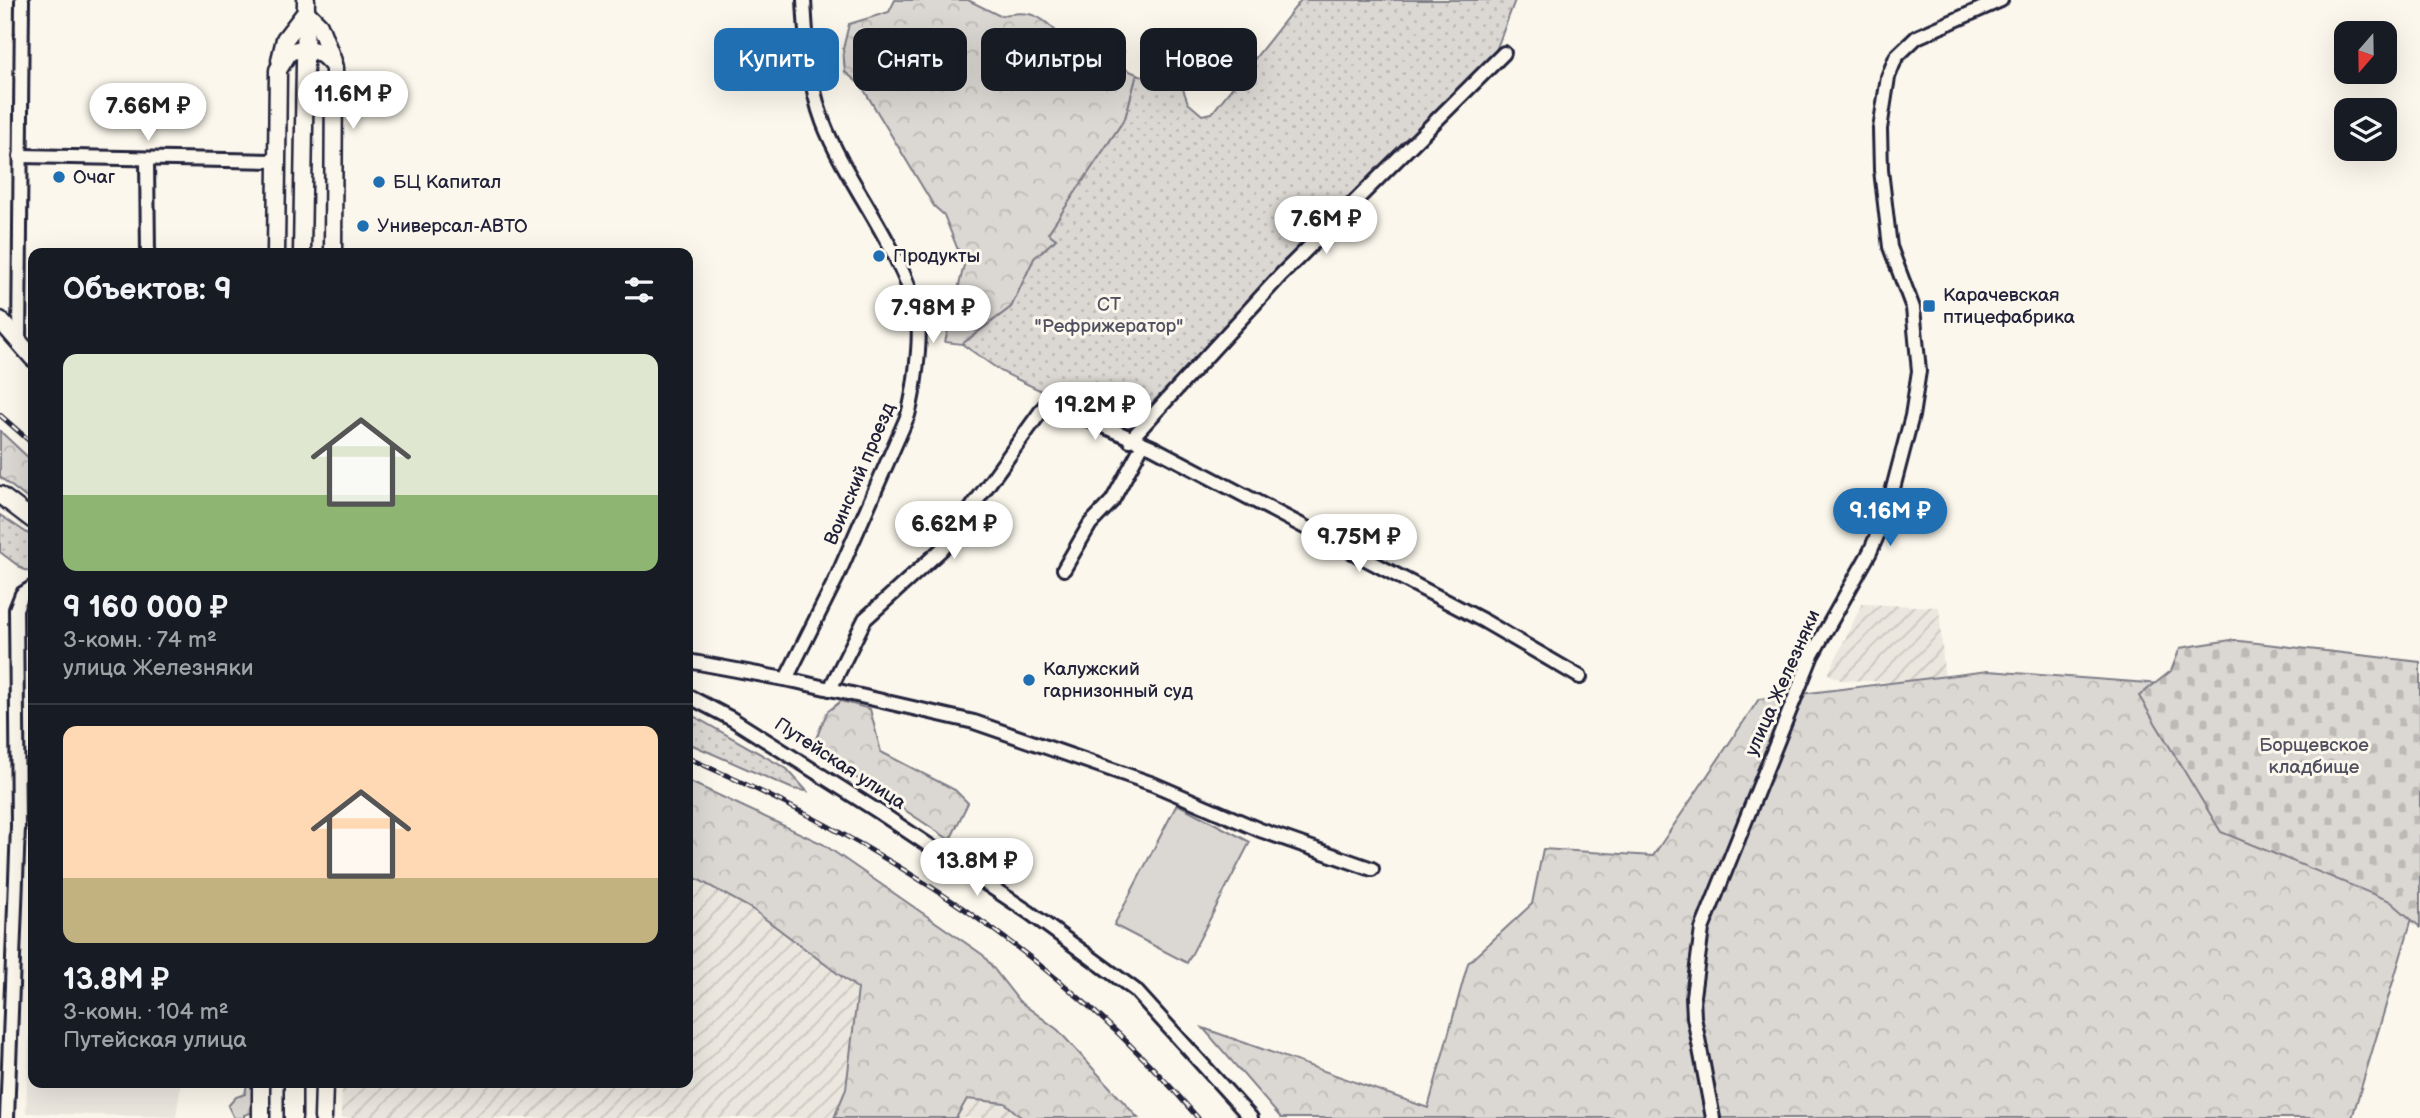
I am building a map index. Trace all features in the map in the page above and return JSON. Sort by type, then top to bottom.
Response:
[{"type":"main road","points":[[302,248],[306,6]]},
{"type":"main road","points":[[306,6],[329,44],[334,67],[332,248]]},
{"type":"main road","points":[[276,248],[278,70],[285,39],[306,6]]},
{"type":"main road","points":[[278,70],[289,52],[306,47],[323,53],[334,67]]},
{"type":"main road","points":[[0,320],[28,353]]},
{"type":"main road","points":[[0,495],[28,516]]},
{"type":"main road","points":[[261,1088],[261,1118]]},
{"type":"main road","points":[[293,1088],[293,1118]]},
{"type":"main road","points":[[323,1118],[324,1088]]},
{"type":"street","points":[[19,343],[22,0]]},
{"type":"street","name":"Воинский проезд","points":[[786,679],[837,577],[908,415],[913,396],[918,321],[904,278],[823,121],[813,79],[804,0]]},
{"type":"street","name":"улица Железняки","points":[[1713,1118],[1694,1017],[1696,965],[1702,929],[1812,655],[1870,552],[1886,515],[1912,416],[1919,372],[1913,308],[1890,247],[1882,182],[1880,129],[1888,77],[1896,57],[1917,37],[2001,0]]},
{"type":"street","points":[[1130,440],[1281,275],[1504,53]]},
{"type":"street","points":[[20,156],[276,161]]},
{"type":"street","points":[[147,160],[148,248]]},
{"type":"street","points":[[830,689],[865,619],[942,549],[1044,407],[1063,409],[1143,444],[1484,621],[1580,677]]},
{"type":"street","points":[[1064,569],[1090,524],[1112,501],[1143,444]]},
{"type":"street","points":[[7,1118],[18,826],[16,609],[22,594],[28,590]]},
{"type":"street","points":[[693,663],[786,679],[974,722],[1153,784],[1260,830],[1372,869]]},
{"type":"street","name":"Путейская улица","points":[[693,699],[732,719],[879,812],[1030,913],[1135,990],[1251,1118]]},
{"type":"shaded area","points":[[1862,604],[1939,607],[1945,684],[1841,680],[1828,674]]},
{"type":"shaded area","points":[[693,877],[752,909],[858,989],[846,1090],[834,1118],[341,1118],[342,1088],[693,1088]]},
{"type":"shaded area","points":[[28,1057],[28,1088],[180,1088],[176,1117],[26,1113]]},
{"type":"shaded area","points":[[967,1099],[1005,1103],[1022,1118],[956,1118]]},
{"type":"green space","points":[[895,0],[968,0],[1000,16],[1021,13],[1036,16],[1053,28],[981,28],[981,91],[1126,91],[1126,69],[1137,74],[1125,118],[1048,233],[1056,239],[1034,258],[1011,307],[962,344],[945,342],[964,265],[944,215],[934,206],[865,91],[967,91],[967,28],[853,28],[853,78],[845,72],[843,49],[849,24],[889,12]]},
{"type":"green space","name":"СТ \"Рефрижератор\"","points":[[1301,0],[1515,0],[1492,61],[1301,249],[1125,431],[1002,372],[962,344],[1011,307],[1034,258],[1056,239],[1048,233],[1125,118],[1137,74],[1140,75],[1140,91],[1184,91],[1188,103],[1202,115],[1212,113],[1229,91],[1257,91],[1257,56]]},
{"type":"green space","points":[[0,431],[28,457],[28,499],[0,477]]},
{"type":"green space","points":[[0,515],[28,534],[28,570],[0,552]]},
{"type":"green space","name":"Борщевское кладбище","points":[[2231,640],[2420,662],[2420,927],[2390,901],[2221,832],[2139,696],[2171,671],[2180,648]]},
{"type":"green space","points":[[1988,671],[2378,700],[2420,892],[2352,1118],[1281,1118],[1203,1028],[1428,1108],[1468,963],[1532,904],[1543,849],[1653,856],[1759,699]]},
{"type":"green space","points":[[841,701],[870,709],[881,752],[955,790],[968,803],[950,840],[822,755],[815,741],[827,712]]},
{"type":"green space","points":[[693,716],[787,769],[807,791],[793,789],[693,745]]},
{"type":"green space","points":[[693,783],[823,844],[983,955],[1019,1001],[1058,1030],[1138,1118],[1022,1118],[1005,1103],[967,1099],[956,1118],[834,1118],[846,1089],[858,989],[752,909],[693,877]]},
{"type":"green space","points":[[1177,804],[1250,842],[1187,963],[1114,925]]},
{"type":"green space","points":[[246,1088],[256,1088],[258,1101],[251,1113],[244,1115],[244,1118],[234,1118],[228,1106],[236,1097],[245,1094]]},
{"type":"railway","points":[[0,415],[28,440]]},
{"type":"railway","points":[[693,760],[829,827],[964,909],[1027,955],[1088,1006],[1145,1060],[1198,1118]]},
{"type":"place","name":"Очаг","points":[[59,177]]},
{"type":"place","name":"БЦ Капитал","points":[[379,182]]},
{"type":"place","name":"Универсал-АВТО","points":[[363,226]]},
{"type":"place","name":"Продукты","points":[[879,256]]},
{"type":"place","name":"Карачевская птицефабрика","points":[[1929,306]]},
{"type":"place","name":"Калужский гарнизонный суд","points":[[1029,680]]}]
